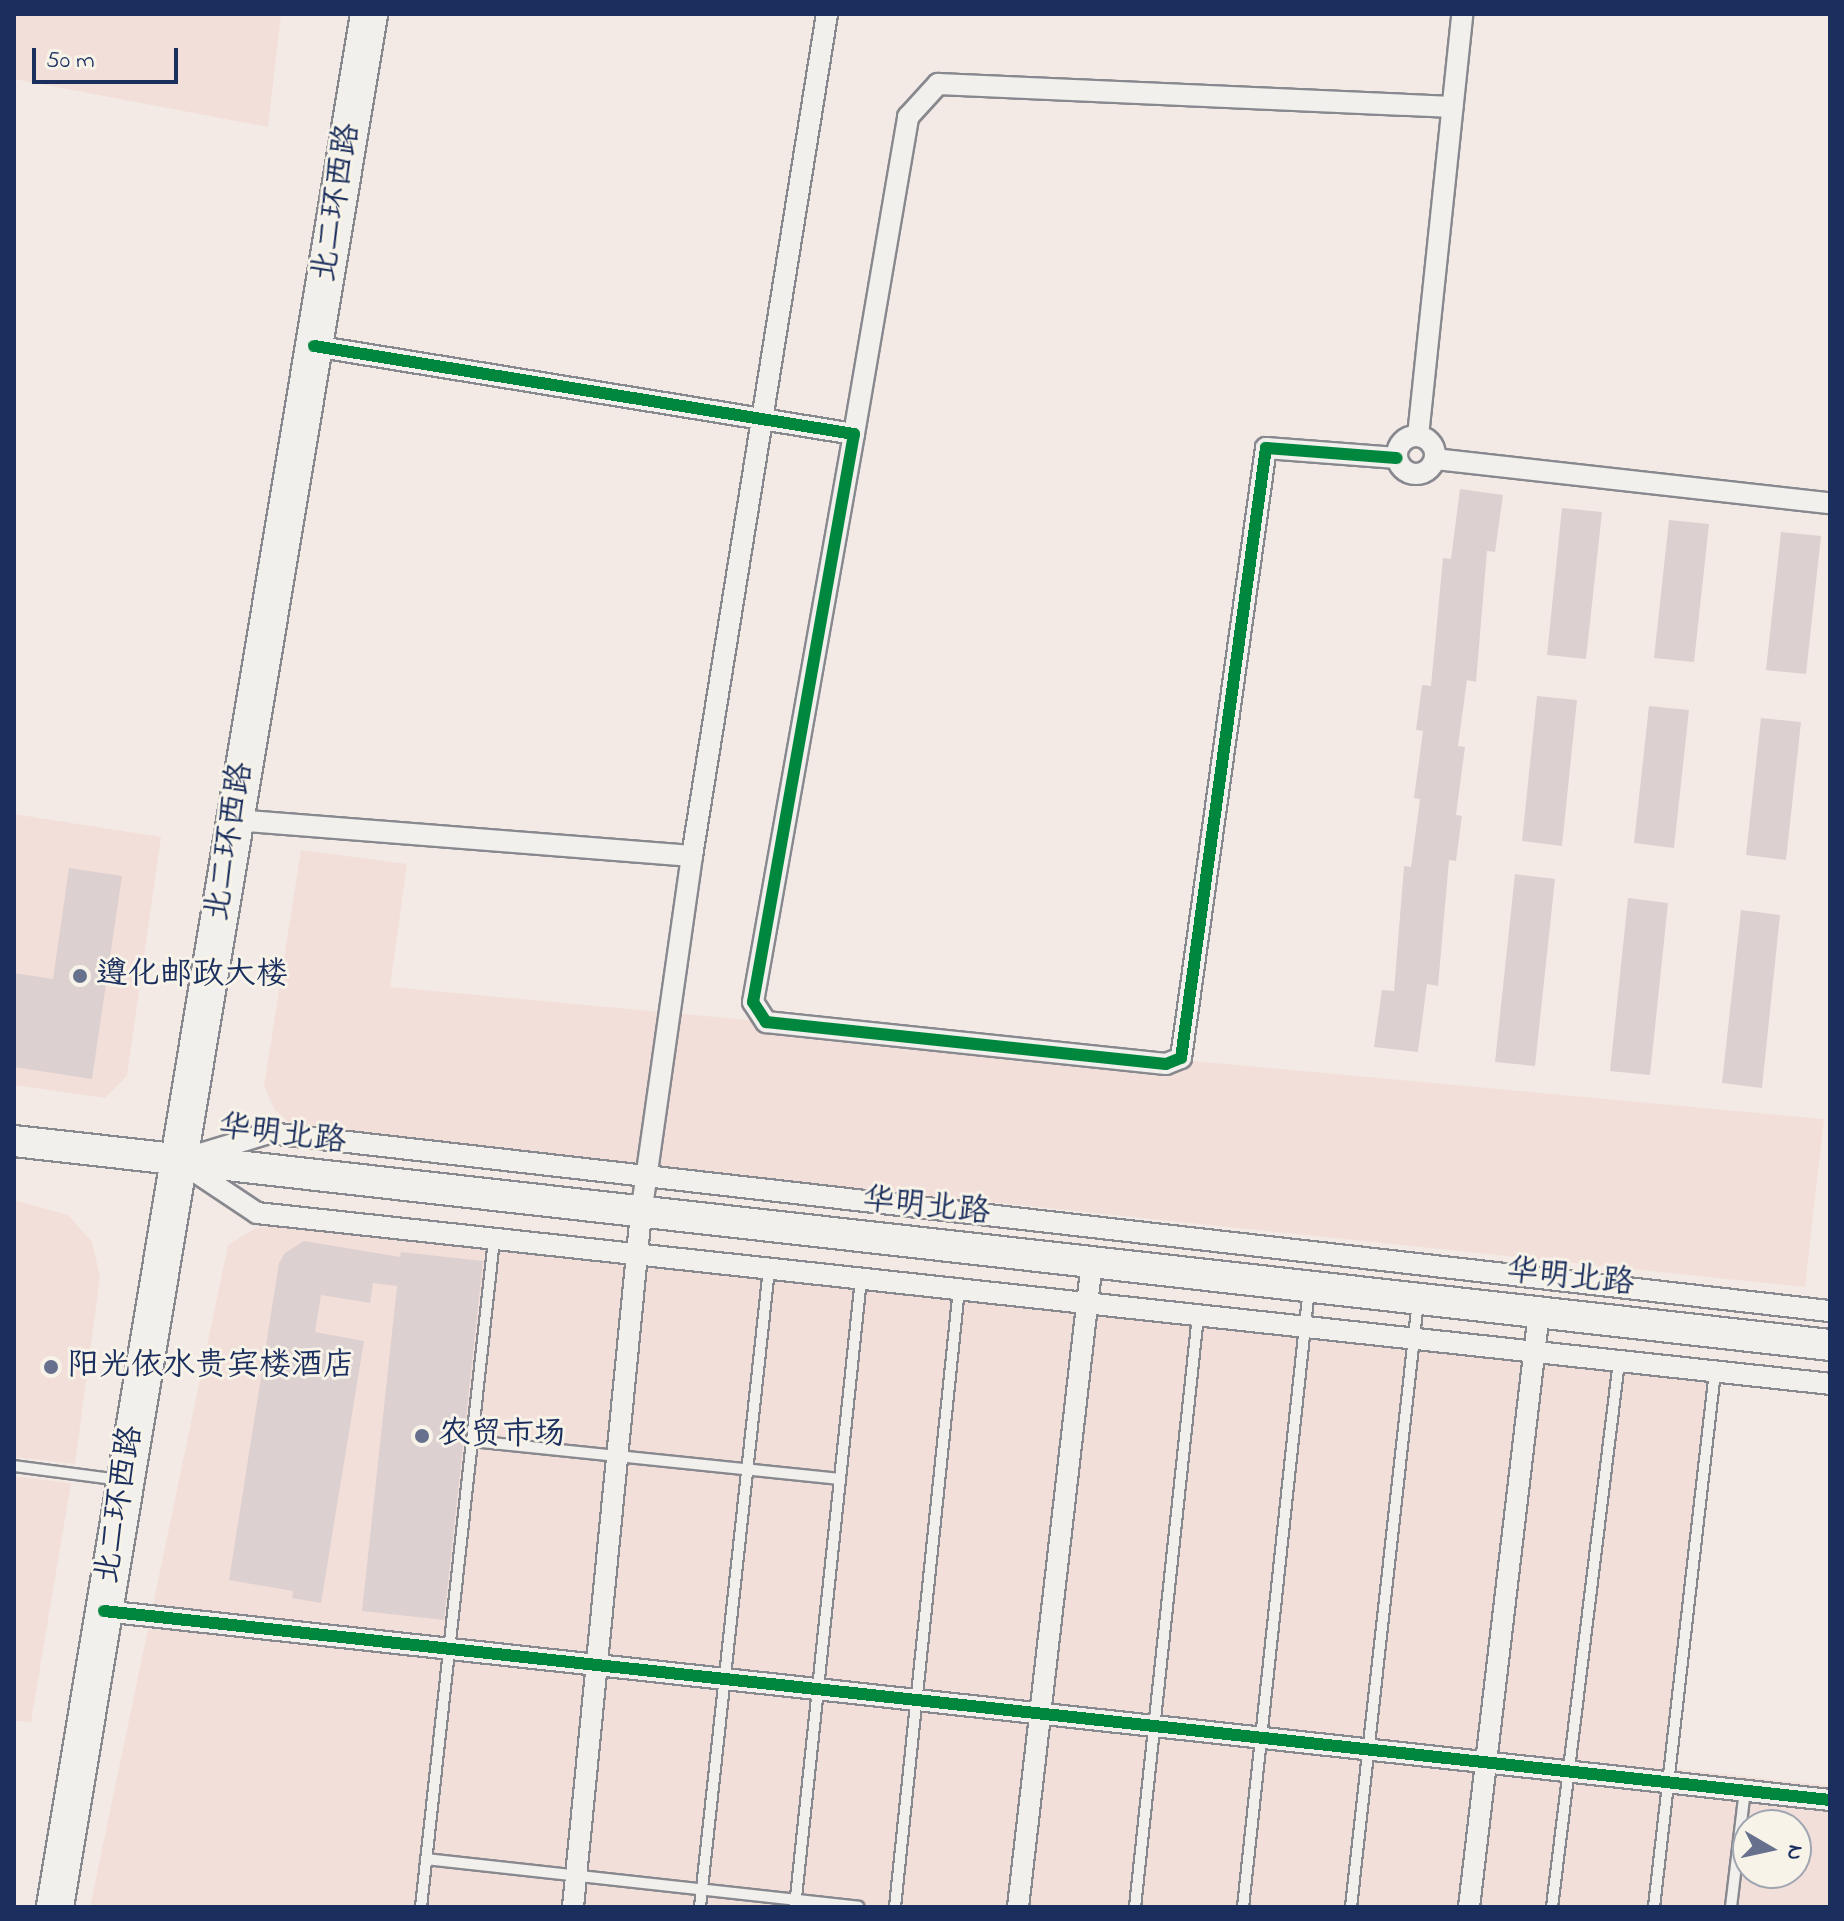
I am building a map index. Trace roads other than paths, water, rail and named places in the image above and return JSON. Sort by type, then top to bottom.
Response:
[{"type":"highway","name":"北二环西路","points":[[55,1907],[369,14]]},
{"type":"main road","name":"华明北路","points":[[14,1141],[641,1214],[1830,1345]]},
{"type":"street","points":[[573,1907],[641,1214],[692,856],[827,14]]},
{"type":"street","points":[[1418,436],[1462,14]]},
{"type":"street","points":[[1435,459],[1424,473],[1412,474],[1397,458],[1266,448],[1181,1058],[1166,1064],[766,1022],[753,1002],[908,117],[938,84],[1452,107]]},
{"type":"street","points":[[314,346],[854,434]]},
{"type":"street","points":[[1397,458],[1402,442],[1418,436],[1429,441],[1435,459]]},
{"type":"street","points":[[1435,459],[1830,503]]},
{"type":"street","points":[[235,820],[692,856]]},
{"type":"street","points":[[179,1161],[269,1133],[1830,1311]]},
{"type":"street","points":[[179,1161],[257,1213],[1830,1384]]},
{"type":"street","points":[[1018,1907],[1092,1262]]},
{"type":"street","points":[[1469,1907],[1539,1312]]},
{"type":"street","points":[[104,1611],[1830,1800]]},
{"type":"lane","points":[[421,1907],[494,1239]]},
{"type":"lane","points":[[700,1907],[769,1269]]},
{"type":"lane","points":[[796,1904],[861,1279]]},
{"type":"lane","points":[[1243,1907],[1310,1286]]},
{"type":"lane","points":[[895,1907],[959,1289]]},
{"type":"lane","points":[[1351,1907],[1419,1299]]},
{"type":"lane","points":[[1135,1907],[1198,1316]]},
{"type":"lane","points":[[1552,1907],[1619,1361]]},
{"type":"lane","points":[[1654,1907],[1715,1372]]},
{"type":"lane","points":[[472,1441],[840,1479]]},
{"type":"lane","points":[[14,1466],[126,1480]]},
{"type":"lane","points":[[1731,1907],[1745,1790]]},
{"type":"lane","points":[[426,1859],[702,1889],[796,1904],[858,1907]]},
{"type":"place","name":"遵化邮政大楼","points":[[80,976]]},
{"type":"place","name":"阳光依水贵宾楼酒店","points":[[51,1367]]},
{"type":"place","name":"农贸市场","points":[[422,1436]]}]
